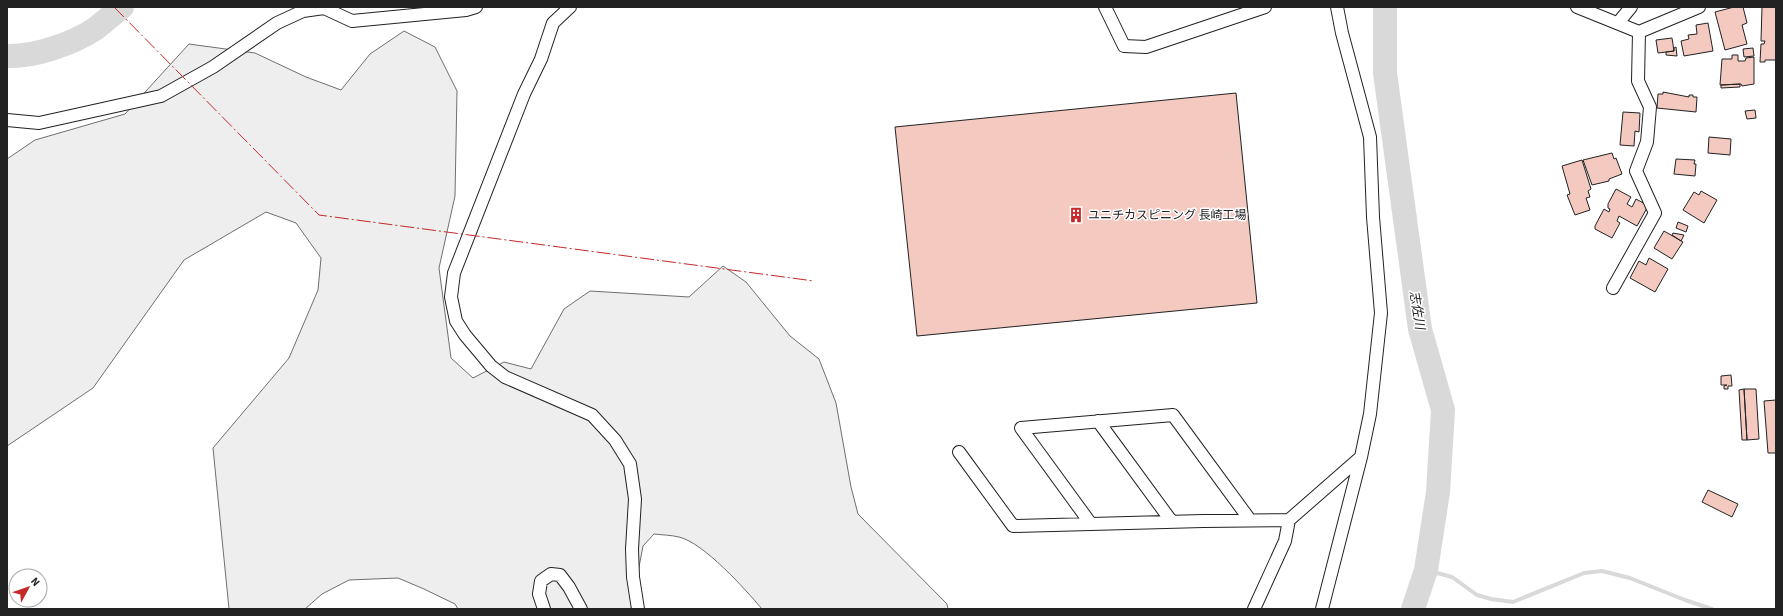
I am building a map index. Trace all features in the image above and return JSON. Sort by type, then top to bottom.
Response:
[{"type":"street","points":[[7,120],[39,123],[160,96],[213,67],[277,23],[303,11],[324,8],[352,21],[466,10],[476,7]]},
{"type":"street","points":[[570,7],[553,24],[541,59],[524,94],[454,273],[451,297],[456,321],[465,335],[491,366],[505,377],[592,415],[615,440],[630,464],[635,499],[632,549],[633,577],[638,609]]},
{"type":"street","points":[[1105,7],[1124,46],[1146,47],[1265,7]]},
{"type":"street","points":[[1322,609],[1361,458],[1370,414],[1381,313],[1373,217],[1370,137],[1342,33],[1337,7]]},
{"type":"street","points":[[1577,7],[1639,32],[1699,7]]},
{"type":"street","points":[[1618,24],[1632,7]]},
{"type":"street","points":[[1613,288],[1655,213],[1636,171],[1647,142],[1650,107],[1638,81],[1639,32]]},
{"type":"street","points":[[1091,524],[1021,428],[1173,415],[1250,520]]},
{"type":"street","points":[[1098,421],[1172,522]]},
{"type":"street","points":[[959,452],[1013,526],[1289,520]]},
{"type":"street","points":[[1254,609],[1285,541],[1289,520],[1361,458]]},
{"type":"street","points":[[544,609],[539,594],[542,581],[551,574],[560,575],[569,587],[581,609]]},
{"type":"shaded area","points":[[404,31],[435,47],[457,91],[455,196],[439,268],[451,358],[473,378],[504,362],[531,369],[564,309],[590,291],[689,297],[723,266],[746,282],[790,336],[819,359],[836,403],[851,487],[858,514],[947,604],[948,609],[762,609],[724,568],[700,548],[679,537],[654,534],[643,546],[631,609],[458,609],[455,604],[398,578],[349,580],[322,594],[305,609],[229,609],[213,448],[289,358],[318,290],[321,258],[296,223],[266,212],[184,260],[93,388],[7,446],[7,159],[35,140],[125,114],[189,44],[255,53],[306,77],[341,90],[370,54]]},
{"type":"building","points":[[1734,7],[1743,7],[1747,23],[1742,25],[1747,44],[1725,50],[1715,12]]},
{"type":"building","points":[[1762,7],[1776,7],[1776,60],[1765,60],[1765,62],[1760,62],[1761,44],[1764,44],[1765,41],[1761,41]]},
{"type":"building","points":[[1708,23],[1713,51],[1684,56],[1681,41],[1689,39],[1688,35],[1697,34],[1696,25]]},
{"type":"building","points":[[1672,38],[1674,51],[1658,53],[1656,40]]},
{"type":"building","points":[[1676,47],[1677,56],[1666,55],[1666,52],[1674,51],[1674,48]]},
{"type":"building","points":[[1753,48],[1754,56],[1744,57],[1743,49]]},
{"type":"building","points":[[1732,55],[1738,55],[1738,61],[1745,61],[1746,58],[1754,57],[1754,84],[1742,86],[1741,84],[1720,85],[1722,59],[1732,59]]},
{"type":"building","points":[[1740,84],[1740,87],[1721,88],[1721,85]]},
{"type":"building","points":[[1663,92],[1689,97],[1689,95],[1693,95],[1693,97],[1697,97],[1696,112],[1657,108],[1658,94],[1663,94]]},
{"type":"building","name":"ユニチカスピニング 長崎工場","points":[[1236,93],[1257,303],[917,336],[895,127]]},
{"type":"building","points":[[1755,110],[1756,118],[1747,119],[1745,111]]},
{"type":"building","points":[[1623,112],[1640,113],[1639,132],[1635,131],[1634,146],[1620,145]]},
{"type":"building","points":[[1709,137],[1731,139],[1730,155],[1708,153]]},
{"type":"building","points":[[1612,153],[1614,159],[1616,158],[1622,174],[1609,179],[1609,181],[1592,185],[1583,160]]},
{"type":"building","points":[[1676,159],[1695,160],[1695,176],[1674,174]]},
{"type":"building","points":[[1582,160],[1591,189],[1588,191],[1590,197],[1586,198],[1590,210],[1575,215],[1567,195],[1570,194],[1562,166]]},
{"type":"building","points":[[1616,189],[1631,197],[1627,204],[1632,207],[1636,199],[1647,205],[1647,208],[1637,226],[1619,216],[1617,221],[1620,223],[1612,238],[1595,229],[1595,226],[1604,209],[1609,212],[1610,209],[1608,208],[1608,204]]},
{"type":"building","points":[[1701,191],[1717,200],[1704,223],[1683,210],[1694,192],[1699,195]]},
{"type":"building","points":[[1678,222],[1688,226],[1686,232],[1676,228]]},
{"type":"building","points":[[1664,231],[1683,242],[1672,259],[1654,248]]},
{"type":"building","points":[[1673,233],[1684,235],[1681,241],[1672,235]]},
{"type":"building","points":[[1649,258],[1668,269],[1655,292],[1630,278],[1639,261],[1646,265]]},
{"type":"building","points":[[1731,375],[1732,386],[1728,386],[1728,389],[1724,389],[1724,386],[1727,385],[1721,385],[1721,376]]},
{"type":"building","points":[[1744,389],[1747,440],[1742,440],[1739,390]]},
{"type":"building","points":[[1744,389],[1756,389],[1759,439],[1747,440]]},
{"type":"building","points":[[1776,400],[1776,453],[1768,453],[1764,401]]},
{"type":"building","points":[[1708,490],[1738,504],[1732,517],[1702,502]]},
{"type":"waterway","points":[[7,56],[18,56],[41,52],[75,40],[95,29],[122,7]]},
{"type":"waterway","name":"志佐川","points":[[1385,7],[1385,73],[1420,329],[1443,410],[1438,492],[1426,570],[1413,609]]},
{"type":"waterway","points":[[1426,570],[1452,577],[1477,595],[1491,599],[1513,602],[1584,573],[1602,571],[1630,578],[1712,609]]},
{"type":"power","points":[[114,7],[319,215],[814,281]]},
{"type":"place","name":"ユニチカスピニング 長崎工場","points":[[1076,215]]}]
